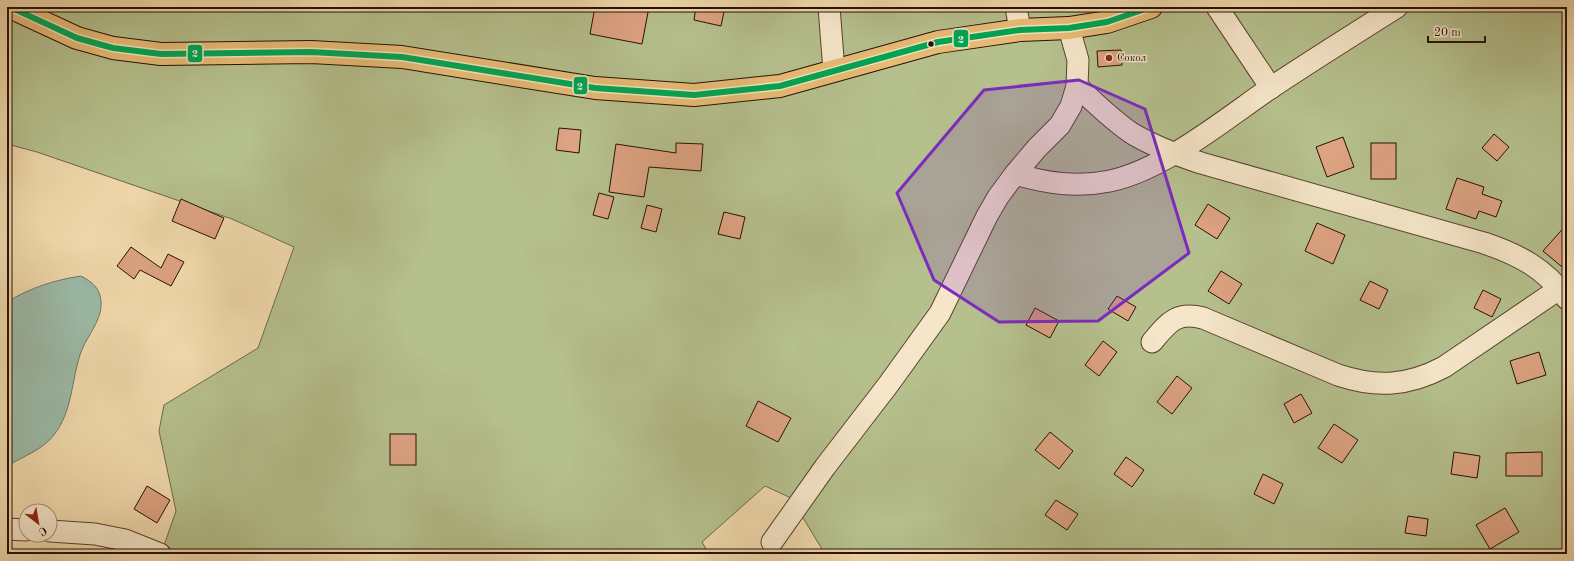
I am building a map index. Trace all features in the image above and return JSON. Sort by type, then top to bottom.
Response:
[{"type":"main road","points":[[10,7],[77,38],[113,48],[161,54],[311,52],[402,57],[595,88],[694,95],[780,86],[938,42],[1020,30],[1069,28],[1107,22],[1151,7]]},
{"type":"street","points":[[829,7],[834,71]]},
{"type":"street","points":[[1016,7],[1020,30]]},
{"type":"street","points":[[1217,7],[1272,88]]},
{"type":"street","points":[[1015,174],[1042,182],[1067,185],[1111,181],[1144,171],[1173,154],[1397,7]]},
{"type":"street","points":[[772,542],[825,467],[888,386],[940,313],[987,216],[998,197],[1037,148],[1060,125],[1070,106],[1077,86],[1078,60],[1069,28]]},
{"type":"street","points":[[1077,86],[1133,134],[1158,148],[1209,165],[1484,243],[1510,252],[1545,274],[1563,294],[1429,375],[1393,384],[1372,384],[1338,375],[1203,318],[1192,315],[1182,316],[1173,320],[1152,342]]},
{"type":"street","points":[[7,529],[18,530]]},
{"type":"street","points":[[58,532],[95,534],[125,540],[160,554]]},
{"type":"highlighted area","points":[[1079,80],[1145,109],[1189,253],[1098,321],[999,322],[934,280],[897,193],[984,90]]},
{"type":"green space","points":[[7,7],[1567,7],[1567,554],[825,554],[791,498],[765,486],[702,542],[709,554],[161,554],[176,511],[159,431],[164,405],[258,348],[294,247],[232,219],[37,152],[7,144]]},
{"type":"shaded area","points":[[81,276],[92,283],[99,292],[101,308],[97,321],[81,352],[71,396],[64,417],[60,427],[48,441],[38,449],[7,466],[7,302],[42,285]]},
{"type":"building","points":[[595,7],[649,7],[642,44],[590,34]]},
{"type":"building","points":[[696,7],[725,7],[721,26],[694,20]]},
{"type":"building","name":"Сокол","points":[[1121,50],[1122,65],[1098,67],[1097,51]]},
{"type":"building","points":[[559,128],[581,130],[579,153],[556,150]]},
{"type":"building","points":[[1494,134],[1509,147],[1497,161],[1482,148]]},
{"type":"building","points":[[1343,137],[1354,167],[1327,177],[1316,147]]},
{"type":"building","points":[[676,143],[703,144],[701,171],[649,167],[644,197],[609,192],[616,144],[676,153]]},
{"type":"building","points":[[1371,143],[1396,143],[1396,179],[1371,179]]},
{"type":"building","points":[[1457,178],[1484,187],[1482,194],[1502,201],[1496,217],[1479,211],[1476,219],[1446,209]]},
{"type":"building","points":[[599,193],[614,197],[608,219],[593,215]]},
{"type":"building","points":[[181,199],[224,218],[215,239],[172,221]]},
{"type":"building","points":[[1208,204],[1230,218],[1217,239],[1195,225]]},
{"type":"building","points":[[647,205],[662,209],[656,232],[641,228]]},
{"type":"building","points":[[724,212],[745,217],[740,239],[718,234]]},
{"type":"building","points":[[1317,223],[1345,235],[1333,264],[1305,251]]},
{"type":"building","points":[[1567,224],[1567,271],[1543,251]]},
{"type":"building","points":[[131,247],[161,268],[168,254],[184,262],[171,286],[140,270],[134,279],[117,266]]},
{"type":"building","points":[[1221,271],[1242,284],[1229,304],[1208,291]]},
{"type":"building","points":[[1370,281],[1388,290],[1379,309],[1360,300]]},
{"type":"building","points":[[1483,290],[1501,299],[1492,317],[1474,308]]},
{"type":"building","points":[[1117,296],[1136,307],[1128,321],[1108,309]]},
{"type":"building","points":[[1035,308],[1059,321],[1050,338],[1026,325]]},
{"type":"building","points":[[1103,341],[1117,352],[1099,376],[1085,365]]},
{"type":"building","points":[[1539,352],[1546,375],[1517,384],[1510,361]]},
{"type":"building","points":[[1177,376],[1192,388],[1172,414],[1157,402]]},
{"type":"building","points":[[1301,394],[1312,413],[1294,423],[1284,404]]},
{"type":"building","points":[[758,401],[791,418],[778,442],[746,426]]},
{"type":"building","points":[[1334,424],[1358,440],[1342,463],[1318,448]]},
{"type":"building","points":[[1050,432],[1073,451],[1059,469],[1035,450]]},
{"type":"building","points":[[390,434],[416,434],[416,465],[390,465]]},
{"type":"building","points":[[1454,452],[1480,456],[1477,478],[1451,474]]},
{"type":"building","points":[[1542,452],[1542,476],[1506,476],[1506,453]]},
{"type":"building","points":[[1126,457],[1144,470],[1132,487],[1114,474]]},
{"type":"building","points":[[1263,474],[1283,484],[1274,504],[1254,494]]},
{"type":"building","points":[[147,486],[170,500],[157,523],[134,509]]},
{"type":"building","points":[[1056,500],[1078,514],[1067,530],[1045,515]]},
{"type":"building","points":[[1505,508],[1519,532],[1490,549],[1476,525]]},
{"type":"building","points":[[1408,516],[1428,519],[1426,536],[1405,533]]},
{"type":"transit line","name":"2","points":[[10,7],[77,38],[113,48],[161,54],[311,52],[402,57],[595,88],[694,95],[780,86],[938,42],[1020,30],[1069,28],[1107,22],[1151,7]]},
{"type":"place","name":"Сокол","points":[[1109,58]]}]
